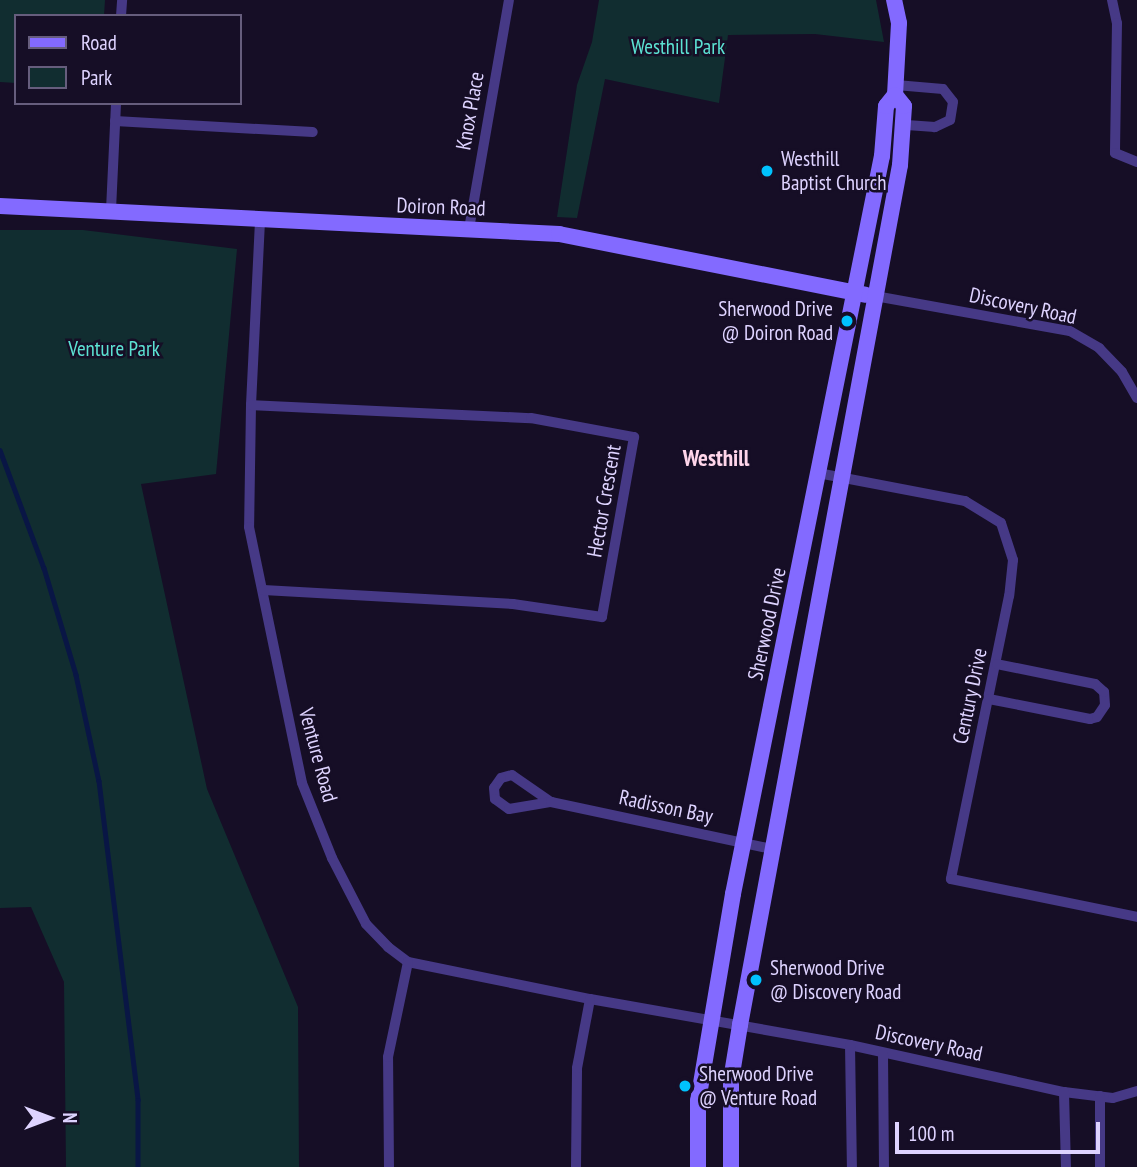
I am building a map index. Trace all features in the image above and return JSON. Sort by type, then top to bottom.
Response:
[{"type":"street","name":"Knox Place","points":[[469,229],[509,0]]},
{"type":"street","name":"Sherwood Drive","points":[[731,1167],[731,1080],[740,1025],[894,202],[904,106],[896,90],[899,23],[894,0]]},
{"type":"street","points":[[1112,0],[1117,23],[1115,153],[1137,162]]},
{"type":"street","points":[[896,90],[943,89],[953,102],[950,120],[935,127],[903,125]]},
{"type":"street","name":"Sherwood Drive","points":[[698,1167],[698,1101],[743,842],[882,156],[886,106],[896,90]]},
{"type":"street","points":[[111,210],[116,105]]},
{"type":"street","points":[[115,121],[313,132]]},
{"type":"street","name":"Doiron Road","points":[[0,206],[111,210],[260,221],[469,229],[594,239],[875,296]]},
{"type":"street","name":"Venture Road","points":[[260,221],[251,405],[249,527],[302,783],[332,858],[366,924],[408,962]]},
{"type":"street","name":"Discovery Road","points":[[875,296],[1069,331],[1099,348],[1122,372],[1137,398]]},
{"type":"street","name":"Hector Crescent","points":[[251,405],[531,418],[634,437],[603,617],[513,604],[263,590]]},
{"type":"street","name":"Century Drive","points":[[818,474],[965,501],[1001,523],[1013,560],[997,664],[951,879],[1137,917]]},
{"type":"street","points":[[989,699],[1090,719],[1097,717],[1105,705],[1104,692],[1095,684],[997,664]]},
{"type":"street","name":"Radisson Bay","points":[[551,802],[512,775],[501,778],[494,788],[495,799],[504,807],[551,802],[772,849]]},
{"type":"street","points":[[389,1167],[388,1057],[408,962],[590,999],[712,1020]]},
{"type":"street","points":[[576,1167],[577,1068],[590,999]]},
{"type":"street","name":"Discovery Road","points":[[712,1020],[850,1045],[1065,1092],[1113,1098],[1137,1091]]},
{"type":"street","points":[[850,1045],[852,1167]]},
{"type":"street","points":[[883,1054],[884,1167]]},
{"type":"street","points":[[1065,1092],[1066,1167]]},
{"type":"street","points":[[1100,1096],[1100,1167]]},
{"type":"green space","points":[[0,0],[105,0],[104,14],[14,14],[14,83],[0,82]]},
{"type":"green space","name":"Westhill Park","points":[[599,0],[876,0],[884,42],[815,34],[728,35],[719,103],[605,79],[577,218],[557,217],[577,85],[592,42]]},
{"type":"green space","name":"Venture Park","points":[[0,230],[83,230],[237,249],[216,474],[141,484],[207,789],[298,1007],[299,1167],[66,1167],[64,982],[31,907],[0,908]]},
{"type":"waterway","points":[[0,450],[44,568],[76,675],[99,781],[138,1100],[138,1167]]},
{"type":"place","name":"Westhill Baptist Church","points":[[767,171]]},
{"type":"place","name":"Sherwood Drive @ Doiron Road","points":[[847,321]]},
{"type":"place","name":"Sherwood Drive @ Discovery Road","points":[[756,980]]},
{"type":"place","name":"Sherwood Drive @ Venture Road","points":[[685,1086]]},
{"type":"district","name":"Westhill","points":[[716,458]]}]
